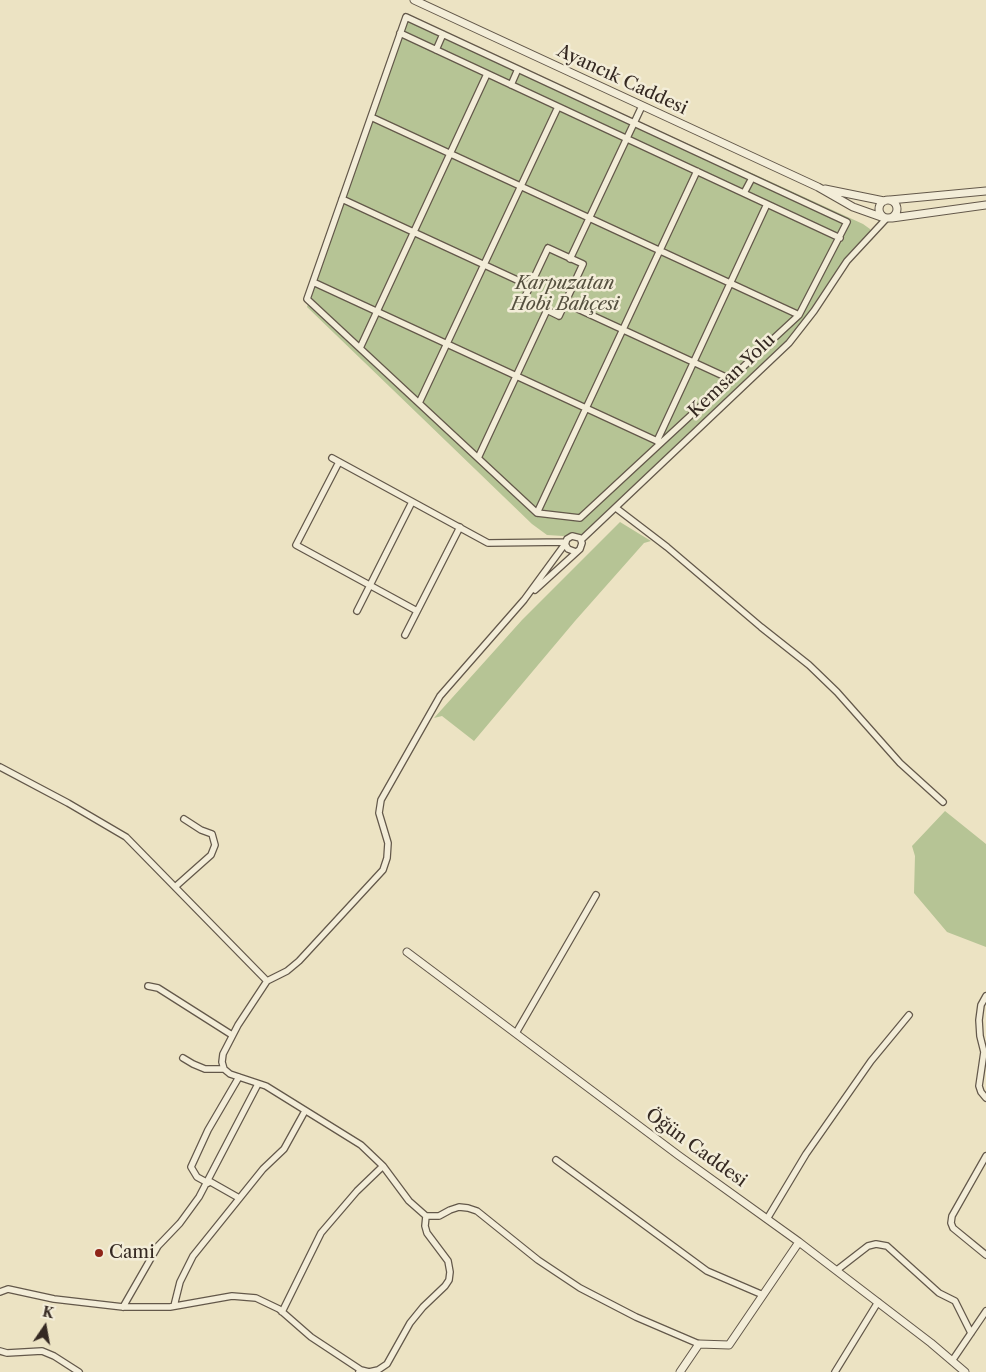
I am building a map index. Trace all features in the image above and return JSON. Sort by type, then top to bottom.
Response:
[{"type":"street","name":"Ayancık Caddesi","points":[[414,0],[818,187],[853,207],[887,218],[986,205]]},
{"type":"street","points":[[406,17],[847,222],[799,315],[658,443],[580,518],[537,513],[307,299],[400,34],[406,17]]},
{"type":"street","points":[[400,34],[840,238]]},
{"type":"street","points":[[436,50],[443,34]]},
{"type":"street","points":[[511,85],[518,69]]},
{"type":"street","points":[[360,348],[487,74]]},
{"type":"street","points":[[570,259],[642,106]]},
{"type":"street","points":[[419,403],[558,107]]},
{"type":"street","points":[[371,117],[799,315]]},
{"type":"street","points":[[537,513],[697,171]]},
{"type":"street","points":[[744,193],[752,178]]},
{"type":"street","name":"Ayancık Caddesi","points":[[818,187],[887,201],[986,191]]},
{"type":"street","points":[[342,199],[530,286]]},
{"type":"street","points":[[887,201],[895,203],[897,208],[896,214],[887,218],[880,213],[879,208],[887,201]]},
{"type":"street","points":[[658,443],[767,204]]},
{"type":"street","name":"Kemsan Yolu","points":[[581,540],[789,343],[814,311],[844,266],[887,218]]},
{"type":"street","points":[[548,248],[583,264],[559,316],[524,300],[530,286],[548,248]]},
{"type":"street","points":[[313,282],[658,443]]},
{"type":"street","points":[[565,303],[730,379]]},
{"type":"street","points":[[478,458],[546,310]]},
{"type":"street","points":[[332,458],[488,543],[566,543]]},
{"type":"street","points":[[339,462],[296,545],[417,610]]},
{"type":"street","points":[[357,611],[412,502]]},
{"type":"street","points":[[616,508],[667,547],[809,665],[837,692],[900,763],[943,802]]},
{"type":"street","points":[[405,635],[460,527]]},
{"type":"street","points":[[224,1069],[222,1058],[232,1035],[267,981],[286,971],[299,961],[383,870],[387,858],[388,843],[378,813],[381,800],[440,696],[524,600],[566,543],[572,536],[577,536],[581,540],[582,546],[524,600]]},
{"type":"street","points":[[566,543],[570,551],[576,552]]},
{"type":"street","points":[[0,767],[126,836],[267,981]]},
{"type":"street","points":[[175,887],[211,855],[215,845],[212,834],[201,830],[184,819]]},
{"type":"street","points":[[516,1033],[596,895]]},
{"type":"street","name":"Öğün Caddesi","points":[[407,952],[678,1155],[837,1270],[965,1372]]},
{"type":"street","points":[[148,986],[158,988],[232,1035]]},
{"type":"street","points":[[986,996],[980,1005],[980,1036],[984,1052],[979,1086],[986,1098]]},
{"type":"street","points":[[768,1219],[806,1154],[871,1061],[909,1015]]},
{"type":"street","points":[[183,1058],[205,1069],[224,1069],[230,1074],[266,1086],[361,1145],[383,1166],[409,1201],[426,1216],[440,1216],[450,1210],[459,1208],[477,1211],[538,1260],[569,1281],[636,1317],[698,1344],[729,1344],[798,1242]]},
{"type":"street","points":[[239,1077],[208,1130],[191,1167],[197,1177],[239,1198]]},
{"type":"street","points":[[123,1307],[158,1246],[180,1223],[208,1182],[258,1084]]},
{"type":"street","points":[[174,1306],[180,1282],[188,1264],[263,1169],[284,1149],[305,1111]]},
{"type":"street","points":[[986,1156],[952,1216],[951,1222],[953,1228],[986,1255]]},
{"type":"street","points":[[556,1160],[707,1271],[763,1295]]},
{"type":"street","points":[[282,1312],[321,1233],[356,1191],[383,1166]]},
{"type":"street","points":[[0,1291],[8,1289],[61,1300],[123,1307],[174,1306],[240,1296],[262,1300],[282,1312],[324,1347],[360,1371],[374,1371],[381,1369],[387,1364],[410,1324],[449,1280],[448,1261],[428,1236],[425,1226],[426,1216]]},
{"type":"street","points":[[837,1270],[868,1246],[876,1244],[887,1246],[939,1293],[955,1302],[971,1333]]},
{"type":"street","points":[[835,1372],[878,1302]]},
{"type":"street","points":[[952,1361],[986,1310]]},
{"type":"street","points":[[680,1372],[698,1344]]},
{"type":"street","points":[[0,1351],[7,1353],[42,1351],[54,1356],[79,1372]]},
{"type":"green space","name":"Karpuzatan Hobi Bahçesi","points":[[409,16],[863,224],[872,233],[873,239],[847,258],[811,321],[596,524],[581,535],[547,535],[532,524],[307,307]]},
{"type":"green space","points":[[620,522],[651,541],[644,543],[575,621],[474,741],[442,716],[434,718],[522,620]]},
{"type":"green space","points":[[945,811],[986,844],[986,947],[947,932],[914,893],[915,856],[912,846]]},
{"type":"place","name":"Cami","points":[[99,1253]]}]
